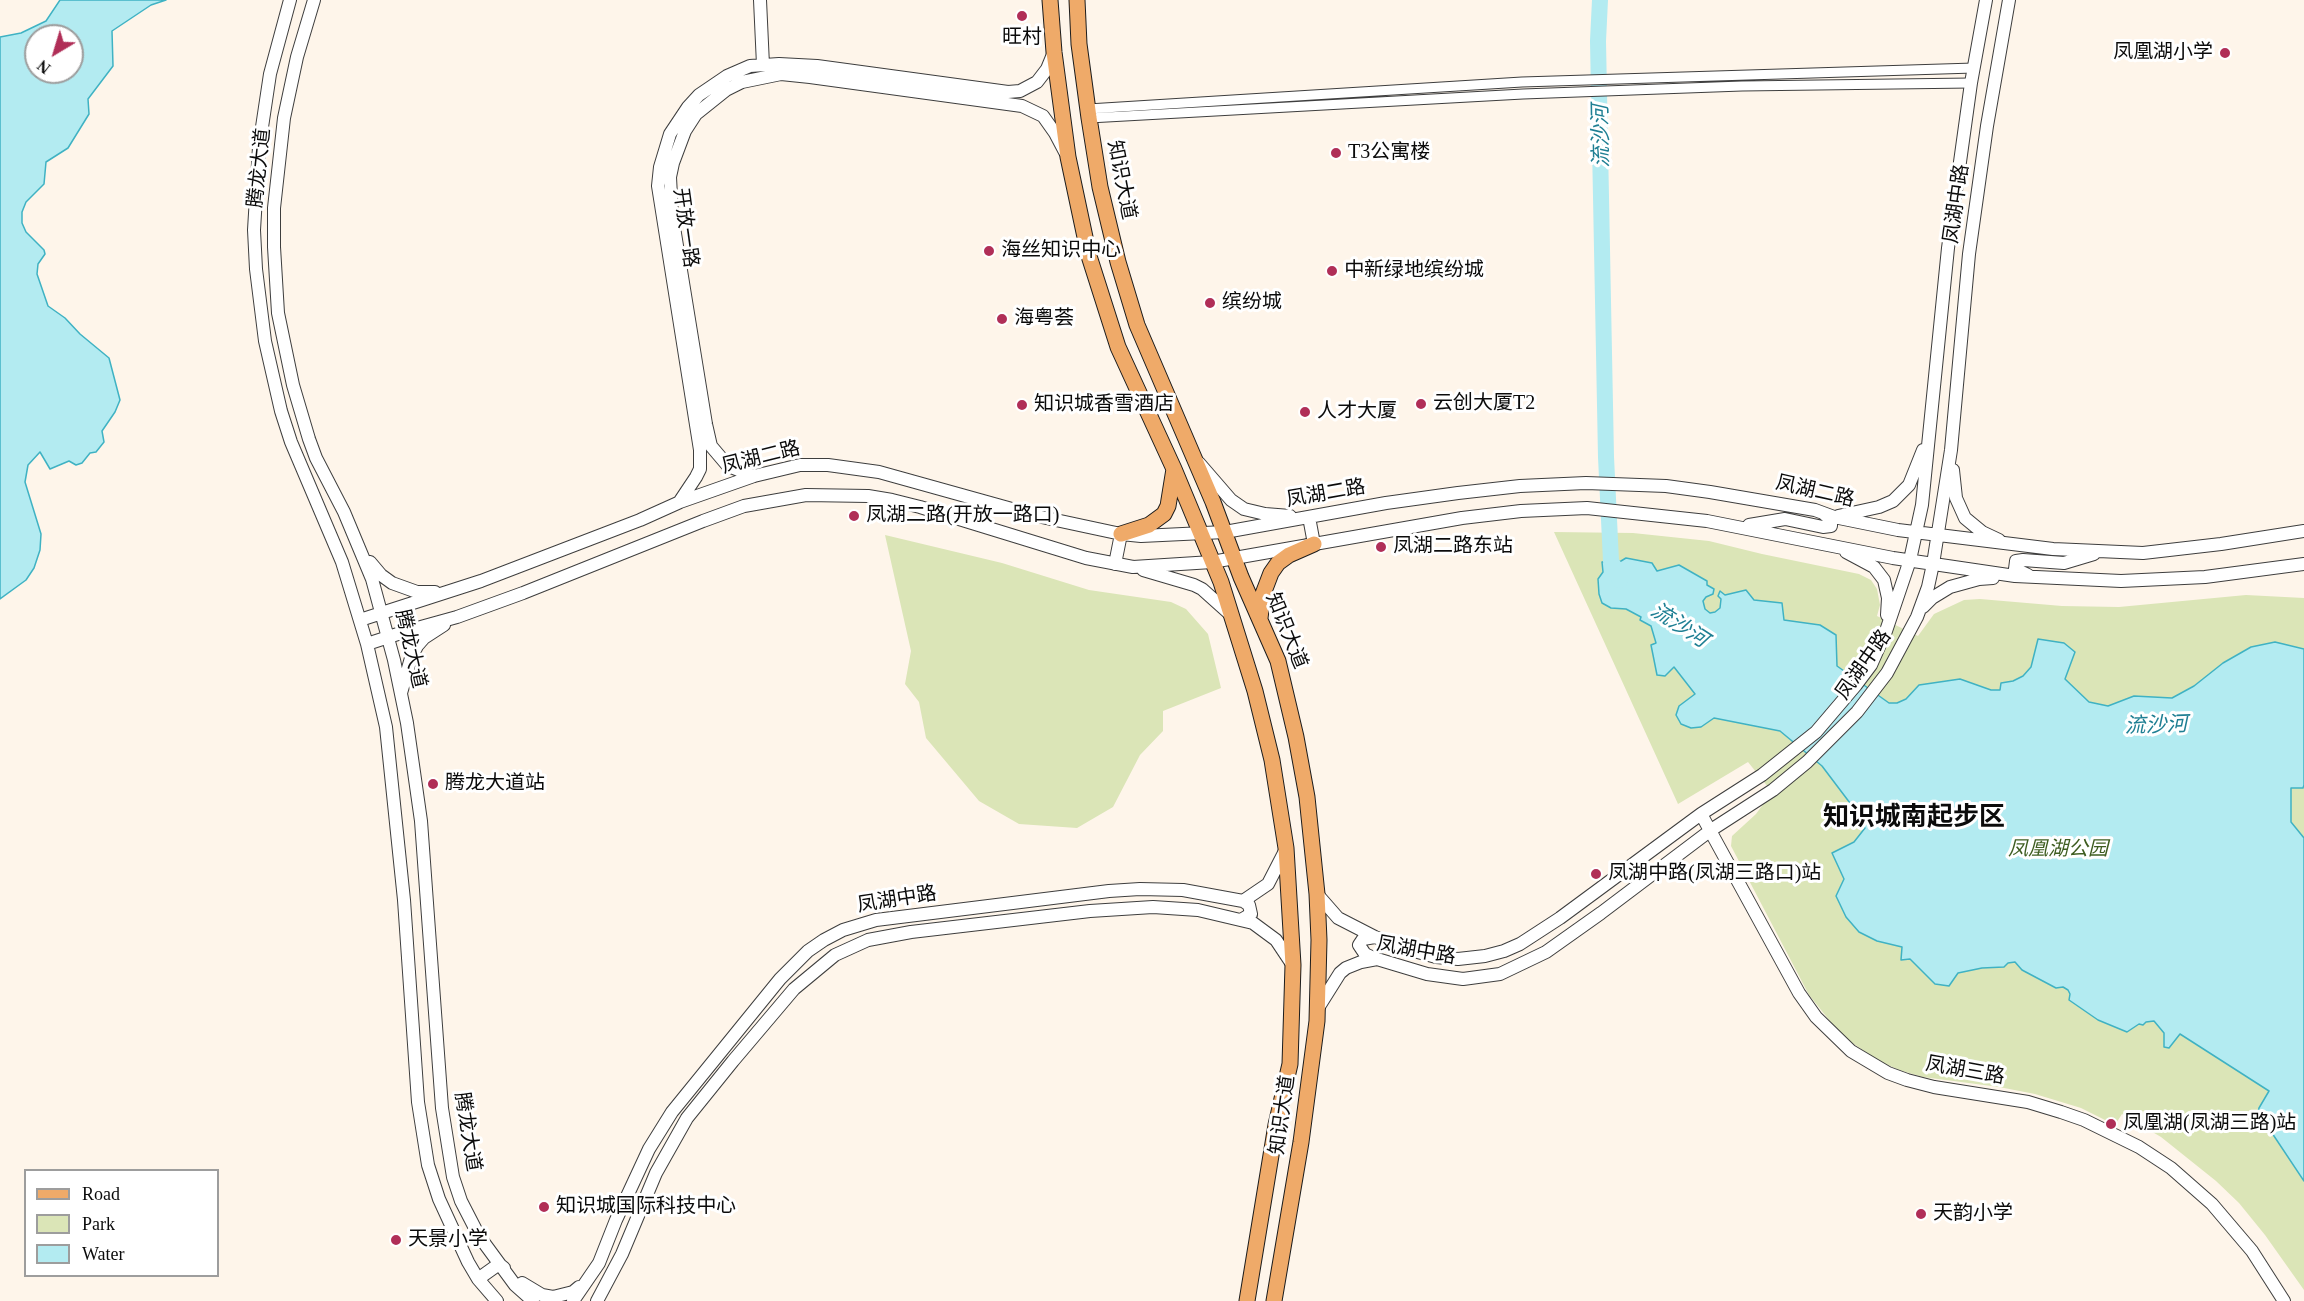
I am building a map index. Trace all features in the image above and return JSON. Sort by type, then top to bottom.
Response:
[{"type":"main road","name":"知识大道","points":[[1050,0],[1054,52],[1068,157],[1089,256],[1118,347],[1174,469],[1231,615],[1255,691],[1272,760],[1286,848],[1293,966],[1290,1064],[1276,1125],[1247,1301]]},
{"type":"main road","name":"知识大道","points":[[1077,0],[1079,44],[1088,114],[1100,187],[1121,272],[1137,325],[1278,661],[1307,797],[1317,894],[1319,939],[1317,1008],[1301,1142],[1274,1301]]},
{"type":"main road","points":[[1121,534],[1149,525],[1164,514],[1168,506],[1174,469]]},
{"type":"main road","points":[[1260,618],[1263,594],[1271,573],[1278,563],[1289,555],[1314,544]]},
{"type":"street","name":"腾龙大道","points":[[290,0],[270,75],[259,147],[254,230],[256,269],[265,341],[281,411],[302,471],[342,562],[367,645],[386,727],[404,900],[418,1102],[428,1165],[453,1232],[478,1279],[497,1301]]},
{"type":"street","name":"腾龙大道","points":[[314,0],[297,57],[284,118],[274,208],[278,313],[293,385],[316,458],[357,540],[372,579],[389,637],[407,723],[421,821],[445,1135],[453,1177],[461,1201],[479,1236],[515,1285],[533,1301]]},
{"type":"street","points":[[760,0],[762,65]]},
{"type":"street","name":"凤湖中路","points":[[1317,894],[1338,918],[1375,937],[1436,957],[1458,959],[1504,951],[1520,944],[1560,918],[1701,814],[1762,775],[1816,732],[1871,665],[1886,631],[1910,560],[1922,505],[1948,248],[1971,83],[1986,0]]},
{"type":"street","name":"凤湖中路","points":[[1317,1008],[1333,982],[1346,968],[1361,962],[1377,959],[1427,974],[1463,979],[1483,978],[1514,968],[1546,952],[1601,914],[1711,830],[1773,790],[1807,762],[1857,712],[1887,673],[1910,632],[1928,587],[1933,564],[1951,450],[1969,254],[1987,126],[2009,0]]},
{"type":"street","name":"开放一路","points":[[680,502],[700,468],[700,450],[658,186],[660,166],[674,127],[699,95],[727,76],[750,66],[762,65],[817,66],[1008,93],[1020,91],[1037,82],[1047,69],[1054,52]]},
{"type":"street","points":[[1088,114],[1564,81],[1974,68]]},
{"type":"street","name":"开放一路","points":[[754,476],[728,466],[711,446],[672,215],[670,177],[673,163],[685,131],[696,114],[726,90],[742,82],[781,74],[810,76],[1022,106],[1042,116],[1055,133],[1068,157]]},
{"type":"street","points":[[1088,114],[1742,86],[1971,83]]},
{"type":"street","points":[[1834,517],[1880,507],[1901,494],[1909,485],[1929,433],[1953,431]]},
{"type":"street","points":[[1951,450],[1956,498],[1965,518],[1982,532],[2011,545]]},
{"type":"street","points":[[1191,453],[1226,495],[1244,509],[1264,514],[1310,517],[1314,544]]},
{"type":"street","name":"凤湖二路","points":[[360,620],[448,592],[620,528],[680,502],[754,476],[800,465],[828,465],[879,472],[1037,516],[1121,534],[1141,536],[1225,532],[1458,492],[1586,483],[1699,490],[1815,510],[1834,517],[1938,536],[2011,545],[2143,553],[2194,548],[2304,531]]},
{"type":"street","points":[[367,645],[457,617],[744,506],[806,495],[868,496],[939,512],[1086,558],[1133,567],[1194,585],[1231,615]]},
{"type":"street","points":[[1133,567],[1234,559],[1462,518],[1587,508],[1739,526],[1910,560],[2033,578],[2096,581],[2162,580],[2304,564]]},
{"type":"street","points":[[1739,526],[1785,519],[1831,526],[1833,523],[1828,516],[1815,510]]},
{"type":"street","points":[[324,521],[344,512]]},
{"type":"street","points":[[1115,564],[1121,534]]},
{"type":"street","points":[[357,540],[374,568],[392,583],[417,592],[448,592]]},
{"type":"street","points":[[1830,544],[1874,567],[1884,580],[1888,598],[1886,631]]},
{"type":"street","points":[[2033,578],[2015,569],[2016,561],[2064,563],[2103,551]]},
{"type":"street","points":[[1910,632],[1919,611],[1925,604],[1950,587],[1979,579],[2015,576]]},
{"type":"street","points":[[400,694],[417,646],[434,630],[457,617]]},
{"type":"street","points":[[386,727],[407,723]]},
{"type":"street","name":"凤湖三路","points":[[1701,814],[1799,993],[1816,1017],[1851,1051],[1888,1073],[1907,1080],[1934,1087],[2028,1102],[2084,1119],[2139,1147],[2171,1168],[2212,1204],[2252,1251],[2284,1301]]},
{"type":"street","points":[[1241,920],[1251,914],[1249,905],[1243,902],[1268,884],[1286,848]]},
{"type":"street","name":"凤湖中路","points":[[573,1301],[599,1263],[649,1149],[672,1112],[780,979],[808,951],[824,940],[843,930],[876,920],[1140,888],[1197,892],[1243,902]]},
{"type":"street","name":"凤湖中路","points":[[602,1297],[656,1173],[687,1118],[794,989],[835,955],[868,940],[887,936],[1118,908],[1174,907],[1253,923],[1270,934],[1293,966]]},
{"type":"street","points":[[1375,937],[1363,939],[1359,945],[1365,954],[1377,959]]},
{"type":"street","points":[[605,1247],[622,1254]]},
{"type":"street","points":[[489,1301],[478,1279],[499,1264],[531,1290],[553,1297],[573,1292],[599,1263]]},
{"type":"green space","name":"凤凰湖公园","points":[[1554,532],[1633,533],[1709,541],[1859,574],[1871,580],[1877,589],[1880,605],[1877,616],[1918,636],[1934,614],[1964,600],[2119,607],[2246,595],[2304,598],[2304,1290],[2239,1203],[2216,1181],[2161,1137],[2122,1114],[2115,1125],[2081,1108],[2035,1094],[1923,1077],[1879,1061],[1842,1036],[1809,995],[1731,846],[1732,836],[1756,814],[1772,792],[1748,762],[1678,804]]},
{"type":"green space","points":[[885,535],[1002,563],[1089,590],[1171,602],[1186,609],[1208,634],[1221,688],[1163,711],[1163,731],[1140,755],[1113,807],[1077,828],[1019,824],[979,801],[926,738],[919,702],[905,684],[911,651]]},
{"type":"water","points":[[60,0],[166,0],[151,5],[112,31],[113,66],[88,99],[89,114],[68,148],[46,162],[44,184],[26,202],[22,212],[22,223],[26,232],[44,250],[45,254],[38,264],[37,274],[48,306],[65,318],[109,358],[120,400],[102,431],[104,442],[82,463],[76,465],[69,461],[50,469],[40,452],[28,465],[25,482],[41,534],[40,550],[34,568],[26,580],[0,599],[0,37],[24,32],[24,84],[84,84],[84,24],[40,24],[46,21]]},
{"type":"water","points":[[1626,558],[1652,563],[1657,571],[1679,565],[1707,581],[1707,585],[1714,589],[1713,594],[1703,601],[1705,609],[1710,613],[1720,608],[1721,599],[1718,596],[1720,591],[1725,595],[1746,590],[1754,600],[1782,603],[1784,620],[1820,625],[1836,635],[1837,666],[1889,703],[1897,703],[1906,699],[1919,685],[1960,679],[1991,690],[2000,690],[2001,683],[2023,676],[2031,667],[2038,639],[2064,643],[2075,652],[2065,679],[2089,702],[2108,706],[2134,696],[2172,698],[2194,686],[2223,663],[2251,647],[2275,642],[2304,649],[2304,785],[2303,788],[2291,788],[2291,822],[2304,838],[2304,1181],[2272,1133],[2257,1116],[2269,1091],[2180,1034],[2169,1048],[2164,1047],[2164,1033],[2154,1021],[2139,1024],[2127,1032],[2098,1020],[2069,1000],[2068,990],[2063,987],[2056,988],[2022,970],[2015,962],[2008,963],[2004,967],[1982,968],[1958,973],[1949,986],[1935,984],[1910,959],[1901,960],[1902,947],[1877,941],[1859,932],[1846,917],[1836,896],[1844,879],[1832,853],[1854,842],[1865,828],[1853,807],[1822,766],[1780,731],[1714,718],[1701,727],[1691,728],[1681,724],[1676,715],[1679,706],[1695,694],[1674,667],[1665,676],[1657,675],[1651,645],[1656,643],[1651,626],[1640,620],[1641,617],[1626,609],[1611,608],[1602,603],[1599,594],[1598,579],[1603,572],[1602,562],[1621,561]]},
{"type":"waterway","name":"流沙河","points":[[1600,0],[1598,41],[1606,457],[1611,561],[1620,580]]},
{"type":"place","name":"旺村","points":[[1022,16]]},
{"type":"place","name":"凤凰湖小学","points":[[2225,53]]},
{"type":"place","name":"T3公寓楼","points":[[1336,153]]},
{"type":"place","name":"海丝知识中心","points":[[989,251]]},
{"type":"place","name":"中新绿地缤纷城","points":[[1332,271]]},
{"type":"place","name":"缤纷城","points":[[1210,303]]},
{"type":"place","name":"海粤荟","points":[[1002,319]]},
{"type":"place","name":"云创大厦T2","points":[[1421,404]]},
{"type":"place","name":"知识城香雪酒店","points":[[1022,405]]},
{"type":"place","name":"人才大厦","points":[[1305,412]]},
{"type":"place","name":"凤湖二路(开放一路口)","points":[[854,516]]},
{"type":"place","name":"凤湖二路东站","points":[[1381,547]]},
{"type":"place","name":"腾龙大道站","points":[[433,784]]},
{"type":"place","name":"凤湖中路(凤湖三路口)站","points":[[1596,874]]},
{"type":"place","name":"凤凰湖(凤湖三路)站","points":[[2111,1124]]},
{"type":"place","name":"知识城国际科技中心","points":[[544,1207]]},
{"type":"place","name":"天韵小学","points":[[1921,1214]]},
{"type":"place","name":"天景小学","points":[[396,1240]]},
{"type":"district","name":"知识城南起步区","points":[[1914,818]]}]
